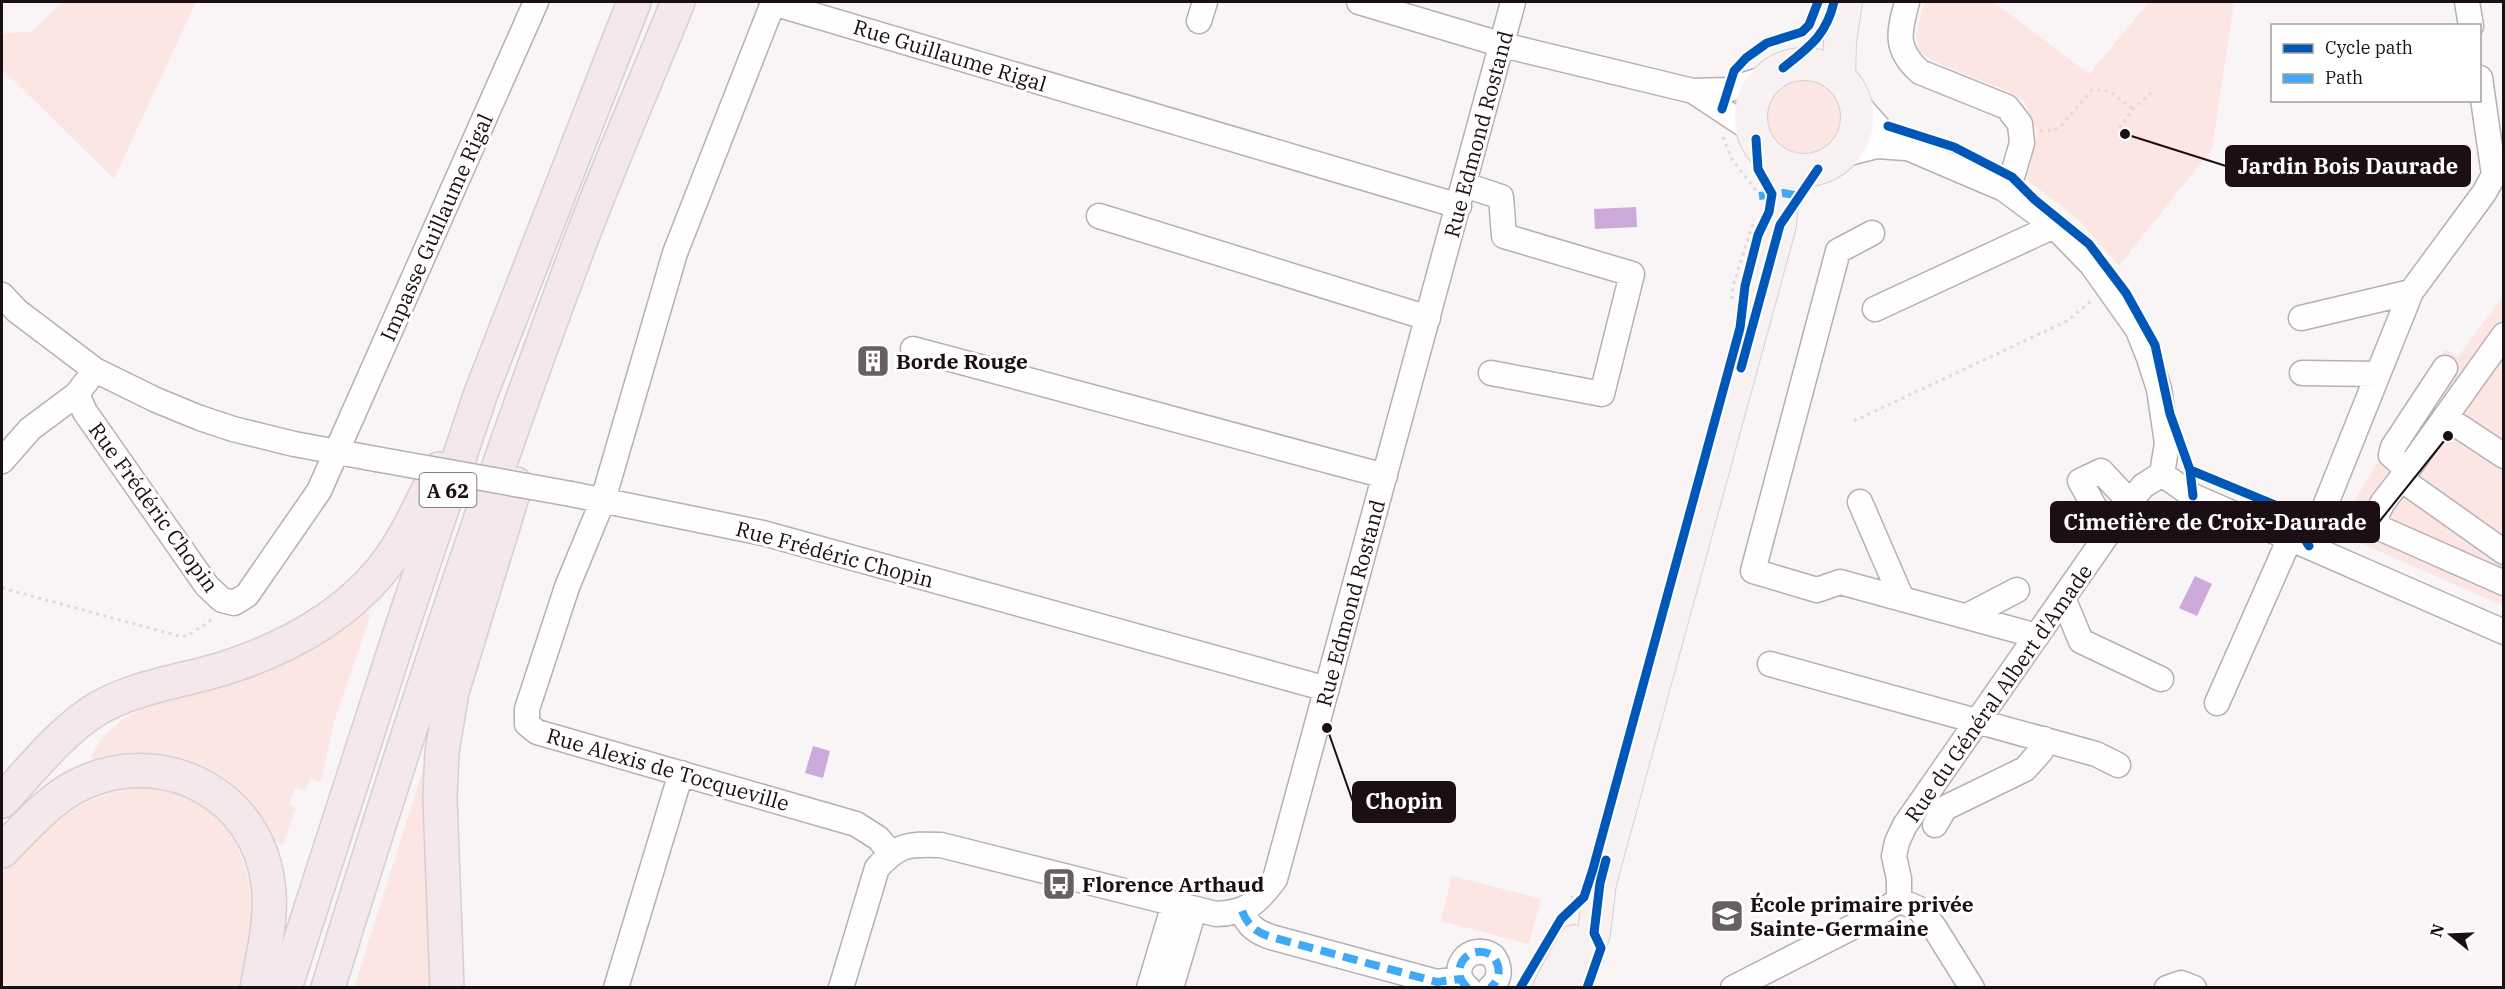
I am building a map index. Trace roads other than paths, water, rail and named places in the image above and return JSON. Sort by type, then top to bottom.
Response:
[{"type":"highway","name":"A 62","points":[[285,987],[481,393],[634,2]]},
{"type":"highway","name":"A 62","points":[[328,987],[372,843],[470,550],[580,243],[678,2]]},
{"type":"highway","points":[[447,987],[440,798],[442,752],[452,692],[624,135]]},
{"type":"highway","points":[[2,801],[68,732],[98,709],[133,693],[231,666],[293,642],[348,604],[381,571],[395,549],[481,393]]},
{"type":"highway","points":[[2,851],[41,811],[88,780],[124,770],[148,770],[167,772],[198,783],[218,796],[244,823],[264,865],[268,885],[268,926],[257,987]]},
{"type":"main road","points":[[1830,162],[1803,171],[1781,165],[1766,154],[1752,130],[1753,102],[1767,78],[1812,53],[1828,36],[1839,9]]},
{"type":"main road","points":[[1766,221],[1850,144],[1856,132],[1857,111],[1847,88],[1840,42],[1839,9]]},
{"type":"main road","points":[[1812,53],[1847,88]]},
{"type":"main road","points":[[1549,987],[1565,962],[1586,889],[1766,221],[1783,193],[1781,165]]},
{"type":"main road","points":[[1575,987],[1594,933],[1586,889]]},
{"type":"street","name":"Impasse Guillaume Rigal","points":[[336,453],[536,2]]},
{"type":"street","points":[[1359,2],[1503,45],[1693,92],[1727,90],[1767,78]]},
{"type":"street","name":"Rue Edmond Rostand","points":[[1242,911],[1260,899],[1275,879],[1513,2]]},
{"type":"street","points":[[1907,2],[1900,29],[1901,48],[1909,63],[1920,72],[2007,107],[2019,124],[2022,143],[2012,177],[2004,189]]},
{"type":"street","points":[[2467,2],[2471,24]]},
{"type":"street","name":"Rue Guillaume Rigal","points":[[603,500],[675,253],[773,3],[1462,196]]},
{"type":"street","points":[[2217,703],[2300,542],[2378,374],[2411,292],[2484,193],[2494,175],[2481,85]]},
{"type":"street","points":[[1847,88],[1883,133],[1908,148],[2004,189],[2054,226],[2092,265],[2138,330],[2159,389],[2167,443],[2162,474],[2193,496],[2504,632]]},
{"type":"street","points":[[1693,92],[1752,130]]},
{"type":"street","points":[[1830,162],[1877,146],[1908,148]]},
{"type":"street","points":[[1462,196],[1502,197],[1504,236],[1632,274],[1602,394],[1491,373]]},
{"type":"street","points":[[1099,216],[1428,318]]},
{"type":"street","points":[[1875,309],[2054,226]]},
{"type":"street","points":[[1872,233],[1838,250],[1753,571],[1817,590],[1840,582],[2037,636]]},
{"type":"street","points":[[2301,318],[2411,292]]},
{"type":"street","name":"Rue Frédéric Chopin","points":[[2,295],[16,311],[95,370],[200,418],[233,429],[336,453],[571,494],[763,533],[1327,689]]},
{"type":"street","points":[[2501,343],[2445,417],[2377,514],[2377,523],[2382,529],[2504,583]]},
{"type":"street","points":[[913,349],[1385,476]]},
{"type":"street","points":[[2445,368],[2393,447],[2391,454],[2404,475],[2504,552]]},
{"type":"street","points":[[2,461],[30,429],[77,394],[95,370]]},
{"type":"street","points":[[2302,373],[2378,374]]},
{"type":"street","name":"Rue Frédéric Chopin","points":[[77,394],[85,412],[207,586],[222,600],[234,603],[247,595],[319,491],[336,453]]},
{"type":"street","points":[[2445,417],[2504,456]]},
{"type":"street","points":[[2109,533],[2080,481],[2101,471],[2130,502]]},
{"type":"street","name":"Rue du Général Albert d'Amade","points":[[1899,900],[1899,879],[1894,856],[1897,842],[1905,825],[2130,502],[2143,486],[2162,474]]},
{"type":"street","name":"Rue Alexis de Tocqueville","points":[[603,500],[567,587],[527,709],[527,724],[537,732],[856,824],[878,838],[891,853]]},
{"type":"street","points":[[1860,502],[1902,600]]},
{"type":"street","points":[[1967,616],[2017,590]]},
{"type":"street","points":[[2063,598],[2081,641],[2161,679]]},
{"type":"street","points":[[1770,664],[2096,754],[2118,765]]},
{"type":"street","points":[[1935,825],[1945,808],[2025,769],[2041,750],[2043,739]]},
{"type":"street","points":[[616,987],[681,773]]},
{"type":"street","points":[[841,987],[877,868],[891,853],[912,844],[941,845],[1216,914],[1242,911],[1246,923],[1258,932],[1271,937],[1437,982],[1464,983],[1459,973],[1462,959],[1473,952],[1487,952],[1493,956],[1499,968],[1496,981],[1490,987]]},
{"type":"street","points":[[1733,987],[1876,915],[1899,900],[1920,909],[1972,987]]},
{"type":"street","points":[[1149,987],[1184,907]]},
{"type":"street","points":[[1171,987],[1184,907]]},
{"type":"street","points":[[2167,987],[2181,983],[2194,987]]},
{"type":"place","name":"Jardin Bois Daurade","points":[[2125,134]]},
{"type":"place","name":"Borde Rouge","points":[[873,361]]},
{"type":"place","name":"Cimetière de Croix-Daurade","points":[[2448,436]]},
{"type":"place","name":"Chopin","points":[[1327,728]]},
{"type":"place","name":"Florence Arthaud","points":[[1059,884]]},
{"type":"place","name":"École primaire privée Sainte-Germaine","points":[[1727,916]]}]
